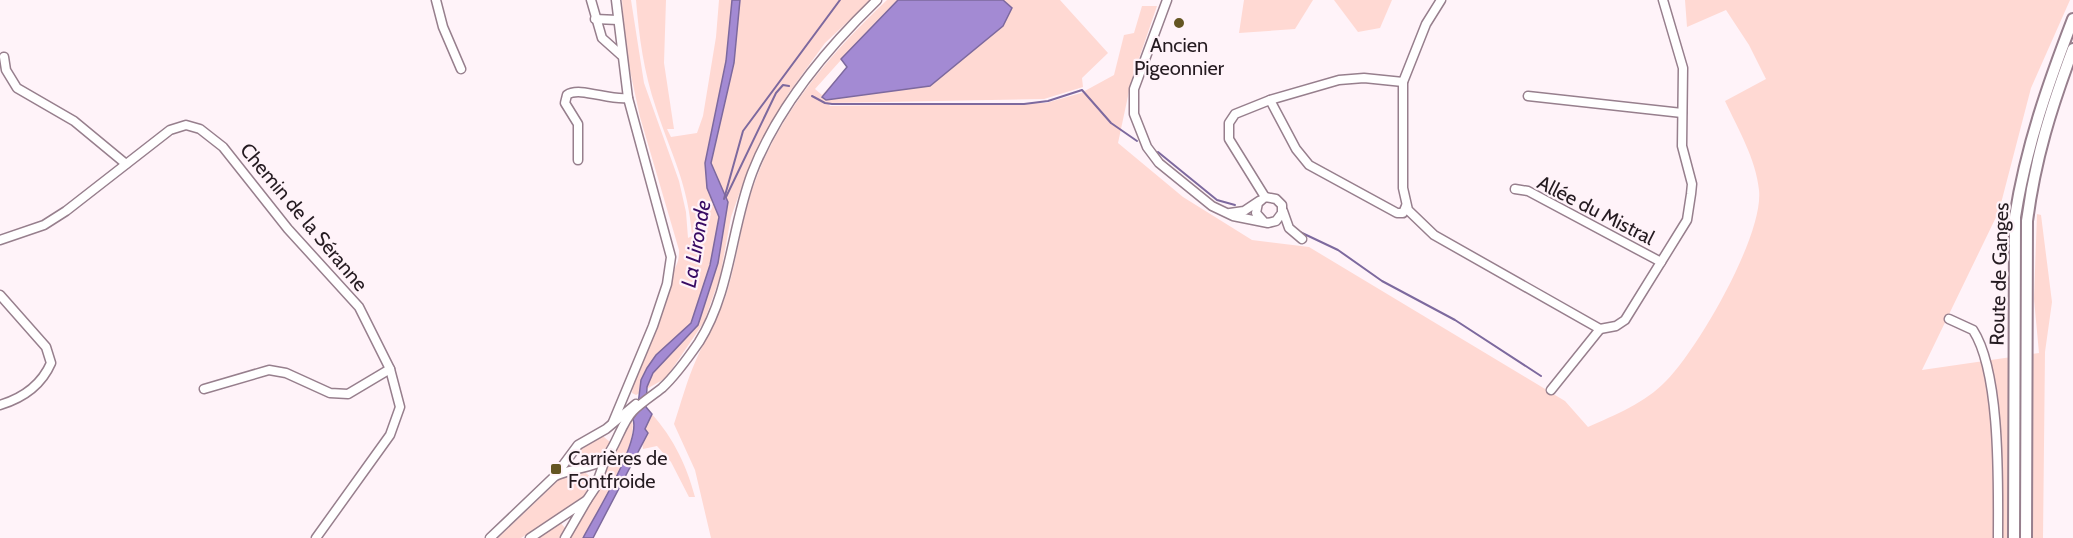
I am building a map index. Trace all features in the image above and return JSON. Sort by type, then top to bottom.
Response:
[{"type":"main road","name":"Route de Ganges","points":[[2014,538],[2015,217],[2022,169],[2032,132],[2073,19]]},
{"type":"main road","name":"Route de Ganges","points":[[2026,538],[2027,221],[2035,164],[2045,124],[2073,49]]},
{"type":"street","points":[[436,0],[443,27],[461,69]]},
{"type":"street","points":[[591,0],[594,19],[602,38],[621,55]]},
{"type":"street","points":[[613,422],[625,388],[653,326],[667,284],[671,257],[628,98],[616,0]]},
{"type":"street","points":[[490,538],[555,476],[576,448],[613,422],[625,410],[635,407],[651,396],[678,369],[708,325],[725,278],[742,200],[752,172],[773,130],[789,102],[819,62],[877,0]]},
{"type":"street","points":[[1167,0],[1136,81],[1134,114],[1152,155],[1205,201],[1226,213],[1266,223],[1302,239],[1287,225],[1282,208],[1276,199],[1262,199],[1244,211],[1226,213]]},
{"type":"street","points":[[1270,100],[1296,149],[1309,165],[1397,213],[1403,213],[1406,206],[1403,188],[1403,82],[1426,24],[1441,0]]},
{"type":"street","points":[[1406,206],[1434,236],[1600,330],[1616,327],[1625,320],[1687,220],[1691,194],[1692,184],[1682,146],[1684,80],[1680,55],[1663,0]]},
{"type":"street","points":[[594,19],[618,20]]},
{"type":"street","points":[[4,57],[6,70],[17,88],[74,121],[126,164]]},
{"type":"street","points":[[1266,223],[1256,213],[1262,199],[1254,177],[1236,154],[1227,134],[1229,123],[1236,114],[1270,100],[1339,80],[1364,78],[1403,82]]},
{"type":"street","points":[[578,160],[578,124],[565,103],[567,95],[578,92],[617,100],[628,98]]},
{"type":"street","points":[[1528,96],[1682,113]]},
{"type":"street","name":"Chemin de la Séranne","points":[[0,240],[44,225],[170,130],[179,126],[186,125],[200,129],[223,147],[288,228],[360,308],[390,369],[400,407],[390,435],[316,538]]},
{"type":"street","name":"Allée du Mistral","points":[[1515,189],[1528,191],[1661,261]]},
{"type":"street","points":[[1266,223],[1279,219],[1282,208]]},
{"type":"street","points":[[0,295],[46,346],[51,363],[32,389],[15,400],[0,405]]},
{"type":"street","points":[[1949,319],[1973,330],[1983,350],[1998,454],[1998,538]]},
{"type":"street","points":[[1551,390],[1600,330]]},
{"type":"street","points":[[204,389],[269,370],[286,373],[330,393],[348,394],[390,369]]},
{"type":"street","points":[[620,429],[625,410],[625,388]]},
{"type":"street","points":[[565,538],[587,500],[620,429],[635,407]]},
{"type":"street","points":[[596,433],[608,434],[613,444]]},
{"type":"street","points":[[576,448],[578,459],[590,465],[598,478]]},
{"type":"street","points":[[555,476],[606,458]]},
{"type":"street","points":[[530,538],[587,500]]},
{"type":"shaded area","points":[[622,0],[631,0],[644,83],[679,181],[686,212],[688,238],[692,236],[687,201],[648,82],[640,41],[636,0],[666,0],[664,63],[674,129],[667,129],[671,137],[697,133],[703,116],[716,37],[719,0],[871,0],[825,43],[788,94],[748,169],[731,217],[720,277],[704,322],[666,378],[636,395],[632,393],[633,386],[655,332],[678,261],[679,250],[640,117],[626,52]]},
{"type":"shaded area","points":[[732,0],[740,0],[734,63],[711,163],[728,202],[718,263],[698,325],[653,373],[647,387],[646,407],[652,414],[645,429],[648,433],[593,538],[583,538],[624,461],[634,430],[633,419],[637,413],[641,380],[656,355],[691,323],[710,265],[719,217],[707,188],[705,163],[726,61]]},
{"type":"shaded area","points":[[887,0],[1060,0],[1108,53],[1082,78],[1083,87],[1044,99],[828,103],[830,106],[1046,103],[1081,93],[1114,75],[1124,35],[1134,33],[1142,6],[1157,6],[1131,82],[1118,143],[1183,197],[1252,240],[1309,247],[1565,401],[1588,427],[1649,396],[1679,365],[1695,344],[1726,290],[1740,262],[1758,210],[1759,190],[1754,167],[1746,144],[1725,101],[1766,79],[1749,45],[1726,10],[1687,27],[1685,0],[2070,0],[2031,88],[1999,211],[1922,370],[2039,353],[2034,299],[2037,214],[2041,215],[2052,302],[2045,352],[2043,538],[711,538],[695,470],[674,424],[687,384],[725,298],[751,193],[767,153],[811,82],[848,39]],"holes":[[[841,60],[847,67],[822,95],[815,89]]]},
{"type":"shaded area","points":[[898,0],[1003,0],[1012,8],[1003,26],[930,86],[826,100],[822,97],[847,67],[841,59]]},
{"type":"shaded area","points":[[1244,0],[1313,0],[1295,29],[1239,33]]},
{"type":"shaded area","points":[[1334,0],[1392,0],[1380,28],[1358,32]]},
{"type":"shaded area","points":[[646,408],[677,449],[695,497],[689,497],[671,462],[657,446],[643,449],[638,413]]},
{"type":"shaded area","points":[[630,416],[633,426],[631,441],[617,476],[583,538],[568,538]]},
{"type":"shaded area","points":[[599,437],[604,437],[610,442],[604,454],[589,460],[581,457],[580,449]]},
{"type":"shaded area","points":[[581,469],[593,479],[582,499],[521,538],[498,538],[565,474]]},
{"type":"shaded area","points":[[559,521],[566,529],[562,538],[535,538]]},
{"type":"waterway","name":"La Lironde","points":[[724,199],[743,131],[840,0]]},
{"type":"waterway","points":[[726,197],[776,93],[783,85],[789,86]]},
{"type":"waterway","points":[[812,96],[832,104],[1024,104],[1048,101],[1082,90],[1111,123],[1137,141]]},
{"type":"waterway","points":[[1158,152],[1217,200],[1235,205]]},
{"type":"waterway","points":[[1300,232],[1338,250],[1382,281],[1455,320],[1541,376]]},
{"type":"place","name":"Ancien Pigeonnier","points":[[1179,23]]},
{"type":"place","name":"Carrières de Fontfroide","points":[[556,469]]}]
